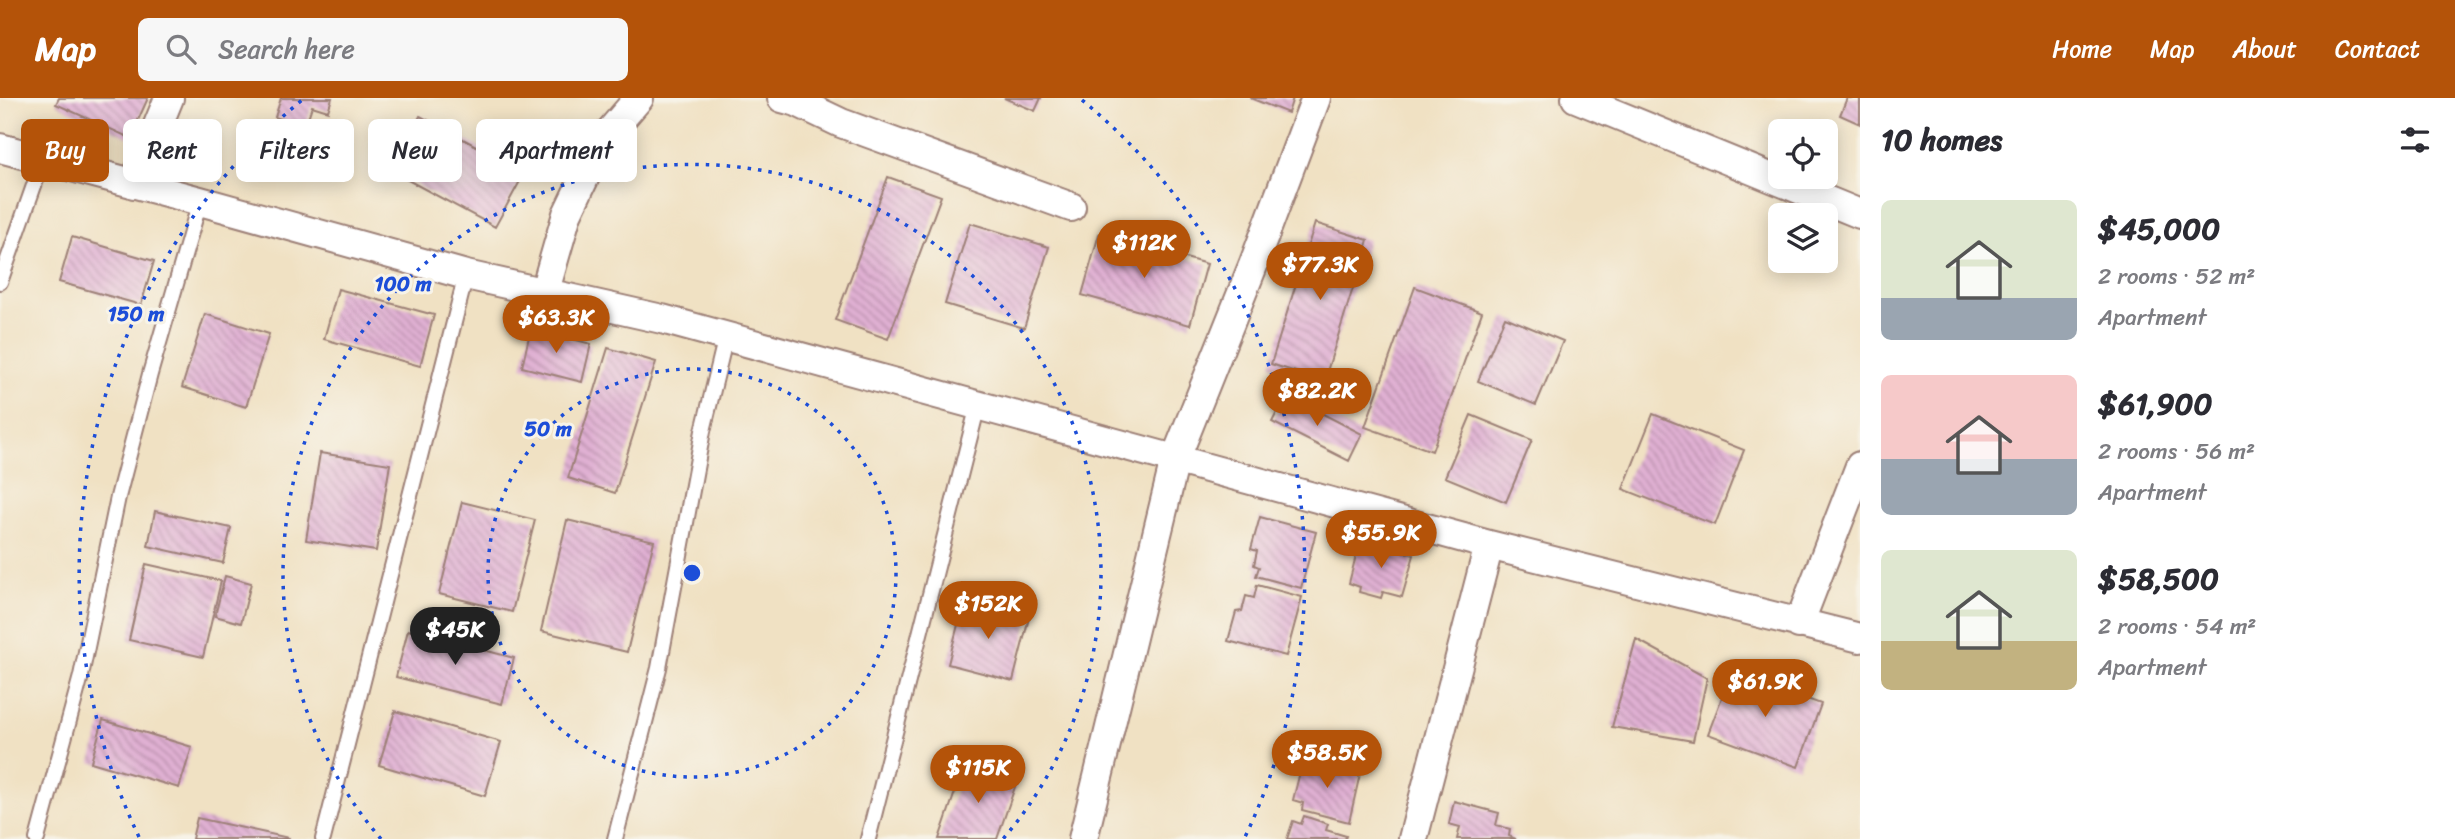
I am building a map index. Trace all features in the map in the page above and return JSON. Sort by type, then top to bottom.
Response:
[{"type":"street","points":[[134,184],[169,98]]},
{"type":"street","points":[[544,294],[567,214],[596,153],[602,141],[639,98]]},
{"type":"street","points":[[782,98],[797,102],[841,123],[1071,206]]},
{"type":"street","points":[[1083,839],[1175,460],[1254,263],[1316,98]]},
{"type":"street","points":[[1576,98],[1860,214]]},
{"type":"street","points":[[0,148],[21,154]]},
{"type":"street","points":[[109,177],[466,275],[662,318],[1489,545],[1860,638]]},
{"type":"street","points":[[1799,624],[1860,466]]},
{"type":"street","points":[[1412,839],[1489,545]]},
{"type":"lane","points":[[0,282],[35,182]]},
{"type":"lane","points":[[37,839],[81,676],[118,497],[200,201]]},
{"type":"lane","points":[[323,839],[466,275]]},
{"type":"lane","points":[[615,839],[659,668],[703,431],[726,336]]},
{"type":"lane","points":[[867,839],[978,405]]},
{"type":"building","points":[[59,98],[148,98],[139,119],[123,119],[123,135],[109,128],[109,119],[89,119],[56,104]]},
{"type":"building","points":[[281,98],[332,98],[328,111],[312,106],[308,119],[275,117]]},
{"type":"building","points":[[1004,98],[1041,98],[1035,111]]},
{"type":"building","points":[[1250,98],[1293,98],[1288,113]]},
{"type":"building","points":[[1847,98],[1860,98],[1860,124],[1840,115]]},
{"type":"building","points":[[462,138],[476,146],[476,182],[520,182],[495,227],[411,182],[462,182]]},
{"type":"building","points":[[888,177],[941,196],[888,339],[835,320]]},
{"type":"building","points":[[970,223],[1049,247],[1024,328],[945,304]]},
{"type":"building","points":[[1315,223],[1368,240],[1324,381],[1271,364]]},
{"type":"building","points":[[1099,234],[1207,264],[1190,325],[1082,295]]},
{"type":"building","points":[[72,237],[154,261],[141,305],[59,282]]},
{"type":"building","points":[[1415,287],[1482,312],[1432,451],[1365,427]]},
{"type":"building","points":[[338,289],[434,315],[420,366],[324,339]]},
{"type":"building","points":[[205,314],[269,334],[246,407],[182,387]]},
{"type":"building","points":[[1505,317],[1563,341],[1536,405],[1478,381]]},
{"type":"building","points":[[531,328],[591,344],[582,382],[522,367]]},
{"type":"building","points":[[608,348],[656,362],[615,493],[568,478]]},
{"type":"building","points":[[1286,395],[1362,434],[1349,461],[1272,422]]},
{"type":"building","points":[[1653,414],[1744,450],[1715,525],[1623,489]]},
{"type":"building","points":[[1471,415],[1532,440],[1506,502],[1445,477]]},
{"type":"building","points":[[320,453],[390,464],[376,551],[306,540]]},
{"type":"building","points":[[462,502],[535,520],[512,612],[439,594]]},
{"type":"building","points":[[155,511],[231,528],[223,563],[148,546]]},
{"type":"building","points":[[1260,517],[1316,532],[1301,588],[1256,576],[1259,567],[1254,565],[1257,551],[1251,549]]},
{"type":"building","points":[[567,520],[654,541],[627,652],[541,631]]},
{"type":"building","points":[[1360,540],[1414,555],[1402,597],[1383,592],[1381,598],[1359,592],[1360,587],[1349,583]]},
{"type":"building","points":[[146,564],[221,581],[203,657],[129,640]]},
{"type":"building","points":[[225,576],[251,583],[241,623],[215,616]]},
{"type":"building","points":[[1257,585],[1302,597],[1286,656],[1228,641],[1236,612],[1242,611],[1246,596],[1254,598]]},
{"type":"building","points":[[964,601],[1029,618],[1013,681],[948,664]]},
{"type":"building","points":[[408,630],[514,658],[502,704],[396,677]]},
{"type":"building","points":[[1636,639],[1707,678],[1693,741],[1612,727]]},
{"type":"building","points":[[1732,671],[1821,704],[1798,767],[1708,734]]},
{"type":"building","points":[[395,711],[501,742],[485,796],[379,765]]},
{"type":"building","points":[[103,720],[192,747],[179,788],[91,762]]},
{"type":"building","points":[[1303,760],[1360,774],[1349,822],[1302,810],[1303,803],[1293,800]]},
{"type":"building","points":[[965,763],[1017,781],[997,839],[939,839]]},
{"type":"building","points":[[1454,801],[1499,813],[1496,825],[1510,829],[1509,836],[1516,839],[1457,839],[1460,827],[1449,824]]},
{"type":"building","points":[[1304,816],[1328,824],[1326,830],[1346,836],[1345,839],[1287,839],[1293,821],[1301,824]]},
{"type":"building","points":[[197,818],[289,838],[289,839],[192,839]]}]
